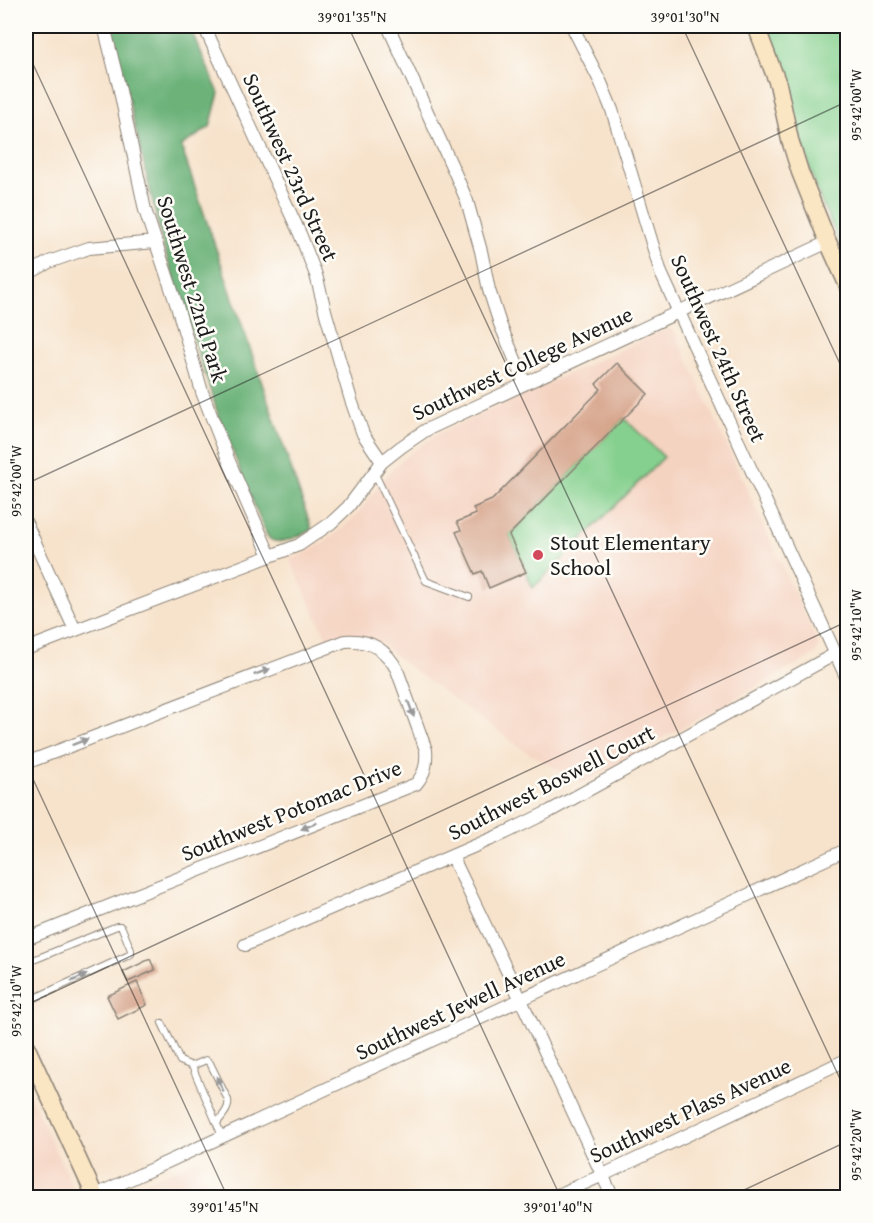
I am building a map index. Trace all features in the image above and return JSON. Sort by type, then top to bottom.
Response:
[{"type":"street","name":"Southwest 22nd Park","points":[[104,26],[141,192],[155,242],[208,410],[270,556]]},
{"type":"street","name":"Southwest 23rd Street","points":[[204,26],[300,234],[316,275],[363,434],[382,462]]},
{"type":"street","points":[[388,26],[467,201],[489,290],[500,324],[525,383]]},
{"type":"street","name":"Southwest 24th Street","points":[[572,26],[612,110],[661,273],[848,681]]},
{"type":"street","points":[[756,26],[778,84],[790,140],[800,172],[848,286]]},
{"type":"street","points":[[26,274],[49,262],[89,248],[155,242]]},
{"type":"street","name":"Southwest College Avenue","points":[[26,649],[299,545],[331,523],[348,507],[382,462],[426,430],[828,242]]},
{"type":"street","points":[[26,523],[75,630]]},
{"type":"street","name":"Southwest Potomac Drive","points":[[26,763],[345,641],[353,640],[375,645],[392,661],[426,750],[427,762],[422,777],[416,784],[26,939]]},
{"type":"street","name":"Southwest Boswell Court","points":[[245,945],[505,833],[550,811],[835,654]]},
{"type":"street","name":"Southwest Jewell Avenue","points":[[93,1196],[848,849]]},
{"type":"street","points":[[452,856],[613,1197]]},
{"type":"street","points":[[26,1046],[93,1196]]},
{"type":"street","name":"Southwest Plass Avenue","points":[[551,1197],[603,1175],[848,1059]]},
{"type":"lane","points":[[374,473],[426,581],[469,597]]},
{"type":"lane","points":[[26,963],[117,926],[122,928],[131,950],[131,954],[127,956],[26,1002]]},
{"type":"lane","points":[[162,1023],[180,1061],[192,1066],[222,1136]]},
{"type":"lane","points":[[192,1066],[206,1060],[210,1063],[228,1100],[229,1105],[216,1123]]},
{"type":"shaded area","name":"Stout Elementary School","points":[[670,329],[676,334],[819,646],[816,653],[583,783],[528,753],[380,643],[346,636],[328,641],[290,560],[324,543],[338,532],[354,518],[392,469],[437,434]]},
{"type":"shaded area","points":[[26,1087],[77,1197],[26,1197]]},
{"type":"shaded area","points":[[198,1159],[215,1197],[120,1197],[125,1192]]},
{"type":"green space","points":[[111,26],[189,26],[219,93],[210,127],[181,146],[312,530],[291,539],[279,542],[268,537],[219,417],[163,245]]},
{"type":"green space","points":[[766,26],[847,26],[847,259],[813,179],[780,60]]},
{"type":"green space","points":[[624,418],[664,457],[533,588],[509,535]]},
{"type":"building","name":"Stout Elementary School","points":[[617,363],[648,394],[509,535],[526,572],[489,588],[482,571],[475,574],[456,532],[461,530],[457,522],[476,514],[473,508],[492,500],[601,389],[596,384]]},
{"type":"building","points":[[150,959],[155,970],[128,982],[123,972]]},
{"type":"building","points":[[137,982],[147,1005],[118,1019],[107,996]]},
{"type":"place","name":"Stout Elementary School","points":[[538,555]]}]
